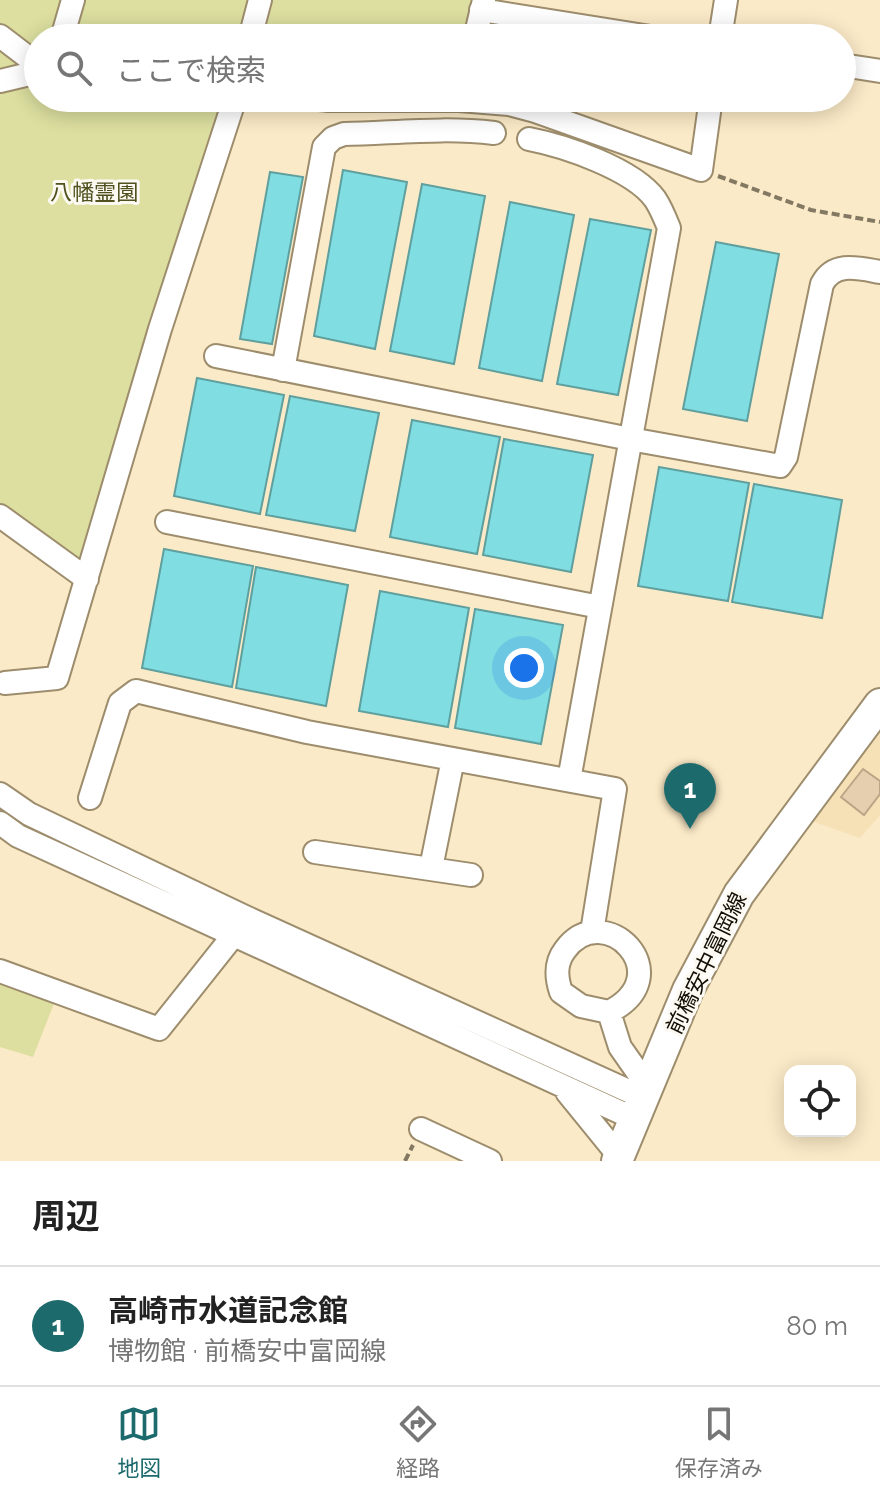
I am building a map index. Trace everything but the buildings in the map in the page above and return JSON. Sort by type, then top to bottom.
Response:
[{"type":"main road","name":"前橋安中富岡線","points":[[618,1159],[688,990],[739,894],[880,704]]},
{"type":"street","points":[[66,24],[73,0]]},
{"type":"street","points":[[254,24],[260,0]]},
{"type":"street","points":[[722,24],[726,0]]},
{"type":"street","points":[[483,5],[583,24]]},
{"type":"street","points":[[0,36],[24,54]]},
{"type":"street","points":[[856,67],[880,71]]},
{"type":"street","points":[[0,81],[24,75]]},
{"type":"street","points":[[5,683],[57,678],[160,329],[230,112]]},
{"type":"street","points":[[538,112],[701,170],[709,112]]},
{"type":"street","points":[[283,370],[324,147],[333,138],[344,134],[460,129],[494,133]]},
{"type":"street","points":[[529,139],[550,143],[637,183],[654,197],[669,228],[569,780]]},
{"type":"street","points":[[216,356],[780,466],[786,457],[822,284],[826,277],[841,268],[880,272]]},
{"type":"street","points":[[0,516],[87,579]]},
{"type":"street","points":[[167,522],[600,607]]},
{"type":"street","points":[[90,798],[120,703],[136,691],[307,732],[615,789],[592,932]]},
{"type":"street","points":[[431,868],[453,759]]},
{"type":"street","points":[[0,794],[29,814],[238,926],[563,1086],[642,1101]]},
{"type":"street","points":[[0,823],[18,836],[238,926],[642,1101]]},
{"type":"street","points":[[315,852],[471,875]]},
{"type":"street","points":[[0,971],[159,1029],[238,926]]},
{"type":"street","points":[[592,932],[606,933],[622,940],[634,952],[638,964],[636,989],[628,1000],[609,1012],[595,1011],[570,1001],[561,992],[558,981],[560,957],[570,943],[592,932]]},
{"type":"street","points":[[609,1012],[642,1101]]},
{"type":"street","points":[[563,1086],[618,1159]]},
{"type":"street","points":[[421,1129],[490,1161]]},
{"type":"path","points":[[701,170],[811,210],[880,222]]},
{"type":"shaded area","points":[[880,727],[880,815],[860,838],[809,820]]},
{"type":"green space","name":"八幡霊園","points":[[0,0],[476,0],[469,24],[24,24],[24,112],[218,112],[81,565],[0,506]]},
{"type":"green space","points":[[0,980],[55,1001],[33,1057],[0,1047]]},
{"type":"water","points":[[343,170],[407,182],[375,349],[314,336]]},
{"type":"water","points":[[270,172],[303,177],[272,344],[240,339]]},
{"type":"water","points":[[422,184],[485,196],[454,364],[390,351]]},
{"type":"water","points":[[510,202],[574,215],[542,381],[479,368]]},
{"type":"water","points":[[590,219],[651,230],[618,395],[557,384]]},
{"type":"water","points":[[716,242],[779,254],[747,421],[683,409]]},
{"type":"water","points":[[197,378],[284,395],[260,514],[174,496]]},
{"type":"water","points":[[290,396],[379,413],[355,531],[266,515]]},
{"type":"water","points":[[412,420],[500,437],[477,554],[390,537]]},
{"type":"water","points":[[504,439],[593,455],[571,572],[483,555]]},
{"type":"water","points":[[659,467],[749,483],[728,601],[638,586]]},
{"type":"water","points":[[754,484],[842,500],[822,618],[732,602]]},
{"type":"water","points":[[164,549],[253,566],[232,687],[142,668]]},
{"type":"water","points":[[256,567],[348,585],[326,706],[236,688]]},
{"type":"water","points":[[380,591],[469,608],[448,727],[359,711]]},
{"type":"water","points":[[475,609],[563,625],[541,744],[455,728]]},
{"type":"place","name":"高崎市水道記念館","points":[[690,829]]}]
